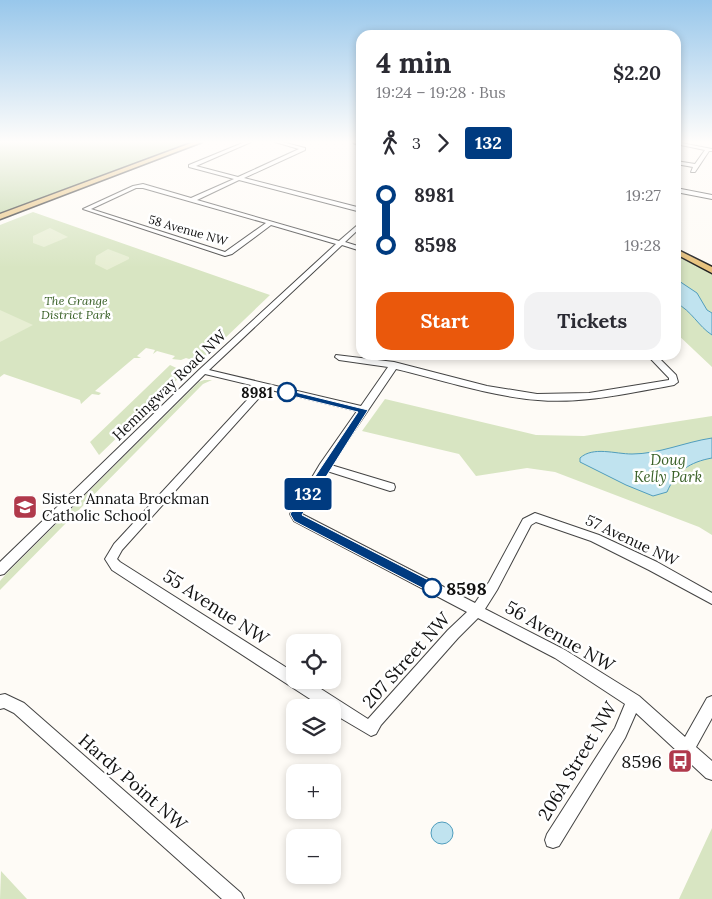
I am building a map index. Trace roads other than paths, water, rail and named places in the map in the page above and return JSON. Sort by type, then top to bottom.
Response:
[{"type":"main road","points":[[0,217],[89,184]]},
{"type":"main road","points":[[681,254],[712,270]]},
{"type":"street","points":[[192,200],[226,184]]},
{"type":"street","points":[[257,184],[356,209]]},
{"type":"street","name":"58 Avenue NW","points":[[192,200],[143,186],[135,186],[88,206],[86,209],[225,254],[230,254],[270,223]]},
{"type":"street","points":[[681,191],[712,197]]},
{"type":"street","points":[[192,200],[356,248]]},
{"type":"street","name":"Hemingway Road NW","points":[[0,570],[203,371],[356,228]]},
{"type":"street","points":[[339,358],[394,366],[509,392],[552,398],[626,390],[674,382],[673,377],[657,360]]},
{"type":"street","points":[[390,487],[324,467],[394,366]]},
{"type":"street","points":[[203,371],[364,410]]},
{"type":"street","name":"55 Avenue NW","points":[[264,387],[118,547],[111,559],[116,566],[371,729]]},
{"type":"street","name":"56 Avenue NW","points":[[324,467],[296,514],[298,518],[560,654],[634,701],[688,747],[712,772]]},
{"type":"street","name":"207 Street NW","points":[[371,729],[376,720],[453,634],[477,611],[493,586],[527,522],[535,517]]},
{"type":"street","name":"57 Avenue NW","points":[[535,517],[595,538],[653,566],[712,599]]},
{"type":"street","name":"Hardy Point NW","points":[[0,702],[5,701],[19,708],[235,899]]},
{"type":"street","name":"206A Street NW","points":[[553,840],[620,733],[634,701]]},
{"type":"street","points":[[688,747],[712,703]]},
{"type":"water","points":[[681,282],[697,293],[707,310],[712,313],[712,335],[703,327],[682,306]]},
{"type":"water","points":[[712,438],[712,458],[690,465],[679,473],[667,492],[653,496],[580,462],[580,458],[591,452],[642,453]]},
{"type":"water","points":[[442,822],[452,829],[453,833],[446,843],[442,844],[432,837],[431,833],[438,823]]},
{"type":"place","name":"8981","points":[[287,392]]},
{"type":"place","name":"Sister Annata Brockman Catholic School","points":[[25,507]]},
{"type":"place","name":"8598","points":[[432,588]]},
{"type":"place","name":"8596","points":[[680,761]]},
{"type":"park label","name":"The Grange District Park","points":[[76,307]]},
{"type":"park label","name":"Doug Kelly Park","points":[[668,468]]}]
